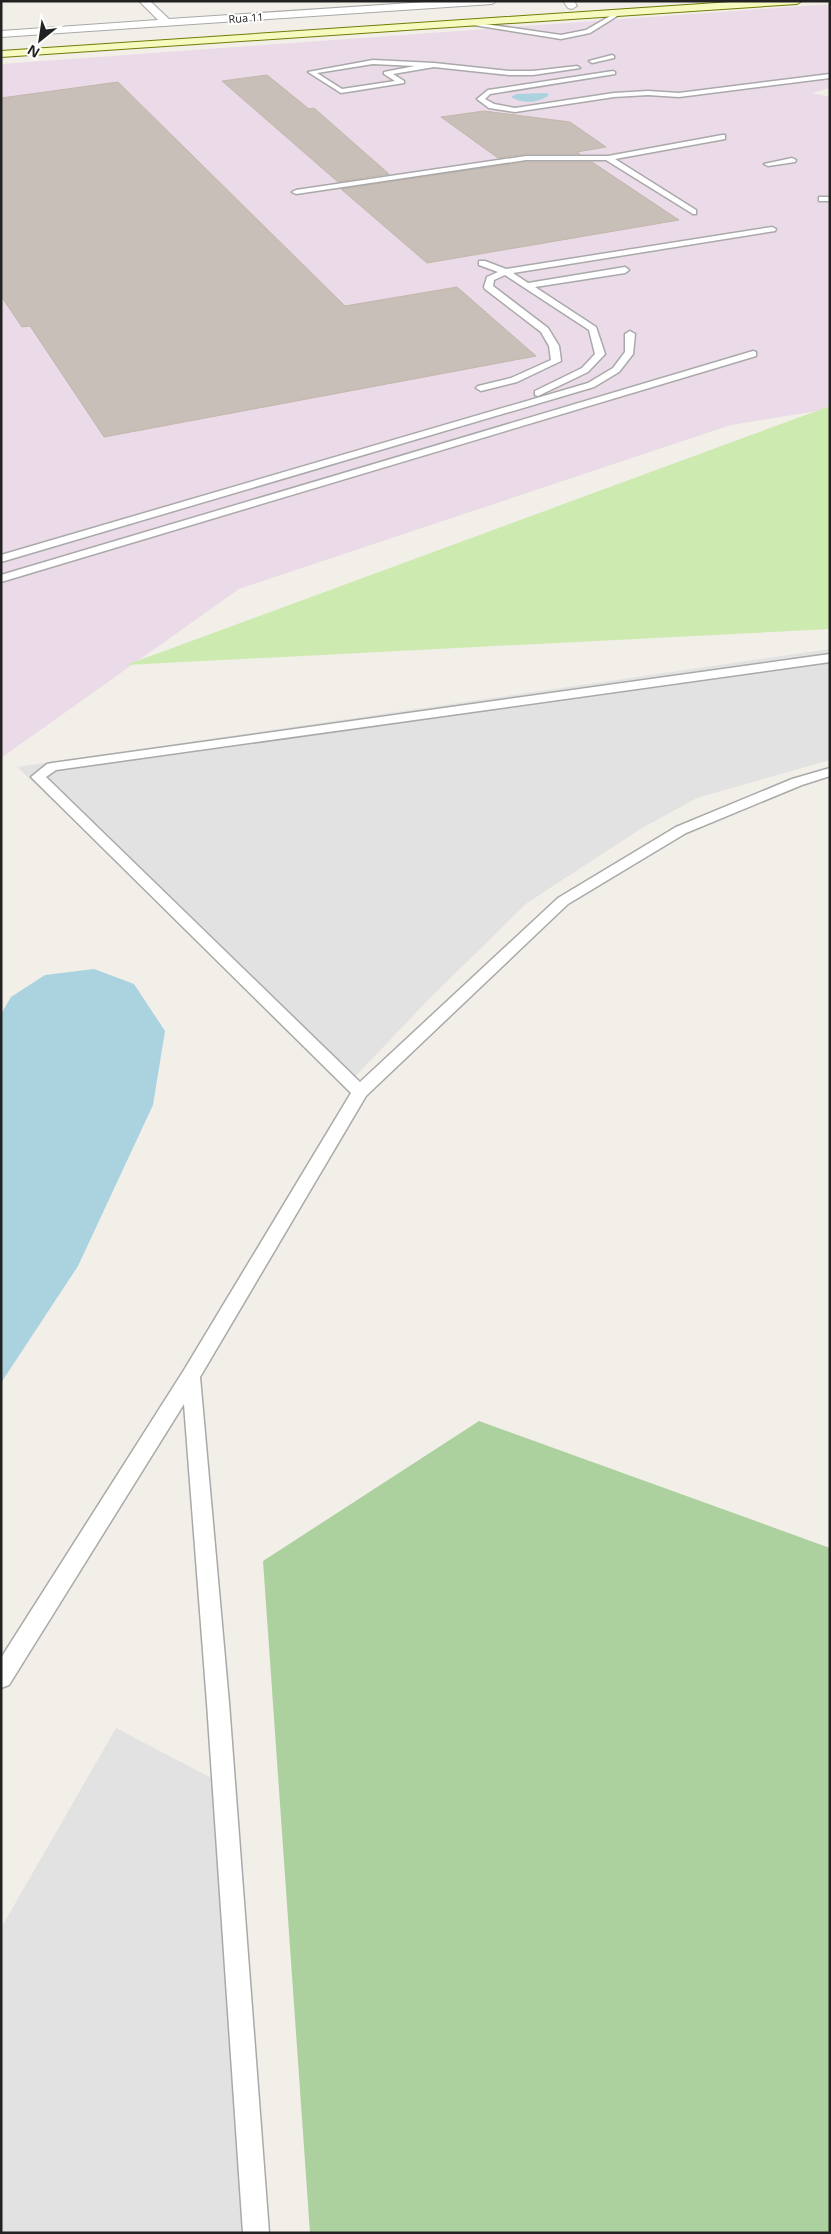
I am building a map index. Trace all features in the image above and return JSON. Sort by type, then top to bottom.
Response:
[{"type":"main road","points":[[1,43],[570,4],[643,1]]},
{"type":"main road","points":[[1,54],[796,1]]},
{"type":"street","points":[[144,1],[167,23]]},
{"type":"street","points":[[306,1],[321,13]]},
{"type":"street","name":"Rua 11","points":[[1,34],[492,1]]},
{"type":"lane","points":[[464,24],[561,37],[588,32],[619,13]]},
{"type":"lane","points":[[600,66],[591,64],[612,56]]},
{"type":"lane","points":[[386,72],[402,82],[340,90],[311,72],[373,62],[434,65],[509,73],[533,73],[581,68]]},
{"type":"lane","points":[[378,74],[434,65]]},
{"type":"lane","points":[[613,73],[488,92],[481,99],[492,106],[515,110],[614,95],[648,93],[679,95],[830,76]]},
{"type":"lane","points":[[326,81],[334,80]]},
{"type":"lane","points":[[296,192],[526,158],[608,158],[722,137]]},
{"type":"lane","points":[[608,158],[692,212]]},
{"type":"lane","points":[[768,164],[792,160]]},
{"type":"lane","points":[[481,388],[514,380],[556,361],[554,346],[545,330],[488,287],[490,279],[505,272],[772,229]]},
{"type":"lane","points":[[384,446],[417,430],[534,394],[585,370],[600,354],[593,329],[505,272],[482,263]]},
{"type":"lane","points":[[526,286],[625,270]]},
{"type":"lane","points":[[1,559],[591,385],[616,370],[630,352],[630,334]]},
{"type":"lane","points":[[1,580],[753,354]]},
{"type":"lane","points":[[360,1092],[38,777],[52,767],[830,658]]},
{"type":"lane","points":[[1,1678],[191,1376],[360,1092],[563,901],[681,830],[797,782],[830,772]]},
{"type":"lane","points":[[191,1376],[218,1712],[256,2233]]},
{"type":"shaded area","points":[[830,4],[830,88],[812,93],[830,97],[830,241],[828,242],[830,243],[830,409],[731,425],[239,589],[1,758],[1,64]]},
{"type":"shaded area","points":[[830,649],[830,760],[697,798],[642,828],[527,903],[430,998],[350,1082],[17,767]]},
{"type":"shaded area","points":[[116,1728],[236,1791],[269,2233],[1,2233],[1,1928]]},
{"type":"green space","points":[[830,406],[830,629],[126,665],[811,413]]},
{"type":"green space","points":[[479,1421],[830,1548],[830,2233],[310,2233],[263,1561]]},
{"type":"water","points":[[516,94],[549,94],[548,96],[535,101],[524,102],[511,97]]},
{"type":"water","points":[[94,969],[134,984],[165,1031],[153,1105],[78,1266],[1,1383],[1,1014],[11,997],[45,975]]},
{"type":"building","points":[[267,75],[309,109],[314,108],[389,174],[338,182],[222,81]]},
{"type":"building","points":[[118,82],[345,306],[457,287],[536,356],[104,437],[30,326],[22,327],[1,296],[1,98]]},
{"type":"building","points":[[484,111],[570,122],[606,147],[577,152],[580,154],[526,154],[498,158],[441,117]]},
{"type":"building","points":[[526,162],[592,162],[679,220],[427,263],[341,189]]}]
